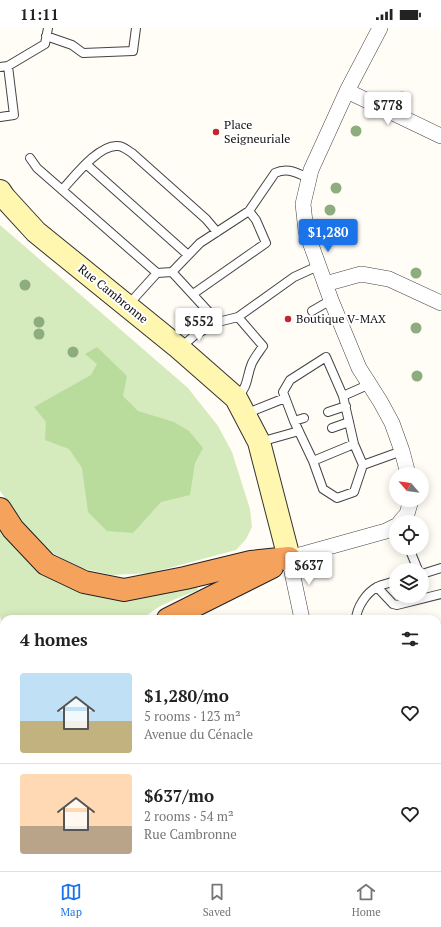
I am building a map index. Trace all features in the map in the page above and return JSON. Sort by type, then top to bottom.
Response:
[{"type":"highway","points":[[0,509],[13,529],[46,564],[84,582],[124,590],[185,578],[251,562],[289,558]]},
{"type":"highway","points":[[176,615],[289,558]]},
{"type":"street","points":[[380,28],[347,91],[311,170],[303,204],[306,231],[331,300],[359,368],[370,384],[392,423],[406,467]]},
{"type":"street","points":[[347,91],[441,136]]},
{"type":"street","name":"Rue Cambronne","points":[[0,191],[4,198],[36,232],[180,348],[240,406],[259,442],[289,558],[301,615]]},
{"type":"street","points":[[325,284],[361,274],[389,279],[441,303]]},
{"type":"street","points":[[289,558],[389,530]]},
{"type":"lane","points":[[0,117],[14,115],[4,67],[45,44],[47,32],[83,53],[133,51],[136,28]]},
{"type":"lane","points":[[62,190],[92,158],[106,148],[120,146],[125,148],[206,219],[217,232]]},
{"type":"lane","points":[[30,158],[37,168],[157,273]]},
{"type":"lane","points":[[86,164],[188,255]]},
{"type":"lane","points":[[128,306],[157,273],[172,272],[200,243],[249,211],[275,173],[281,170],[287,170],[309,178]]},
{"type":"lane","points":[[193,294],[266,243],[256,220],[249,211]]},
{"type":"lane","points":[[180,348],[195,335],[218,322],[238,317],[294,277],[318,266]]},
{"type":"lane","points":[[172,272],[218,322]]},
{"type":"lane","points":[[312,311],[331,300]]},
{"type":"lane","points":[[238,317],[263,346],[253,362],[240,406],[286,398]]},
{"type":"lane","points":[[326,357],[343,396],[354,444],[363,465],[354,492],[337,498],[323,489],[304,435],[294,421],[286,398],[283,392],[290,380],[326,357]]},
{"type":"lane","points":[[343,396],[370,384]]},
{"type":"lane","points":[[328,412],[346,406]]},
{"type":"lane","points":[[294,421],[304,418]]},
{"type":"lane","points":[[332,428],[349,422]]},
{"type":"lane","points":[[259,442],[304,435]]},
{"type":"lane","points":[[313,460],[354,444]]},
{"type":"lane","points":[[363,465],[402,451]]},
{"type":"lane","points":[[429,572],[441,568]]},
{"type":"lane","points":[[356,615],[356,612],[367,595],[377,587],[389,584]]},
{"type":"lane","points":[[377,587],[393,604],[397,605],[441,594]]},
{"type":"green space","points":[[0,225],[188,388],[218,426],[232,452],[250,509],[252,527],[246,539],[236,550],[150,573],[112,575],[81,568],[54,554],[26,527],[0,491]]},
{"type":"green space","points":[[97,347],[127,376],[123,396],[138,411],[174,422],[189,431],[203,448],[195,463],[190,495],[161,502],[133,533],[107,531],[88,512],[82,468],[69,449],[45,440],[46,422],[34,407],[91,375],[97,364],[85,354]]},
{"type":"green space","points":[[0,526],[67,585],[195,582],[198,590],[162,605],[148,615],[0,615]]},
{"type":"place","name":"Place Seigneuriale","points":[[216,132]]},
{"type":"place","name":"Boutique V-MAX","points":[[288,319]]}]
